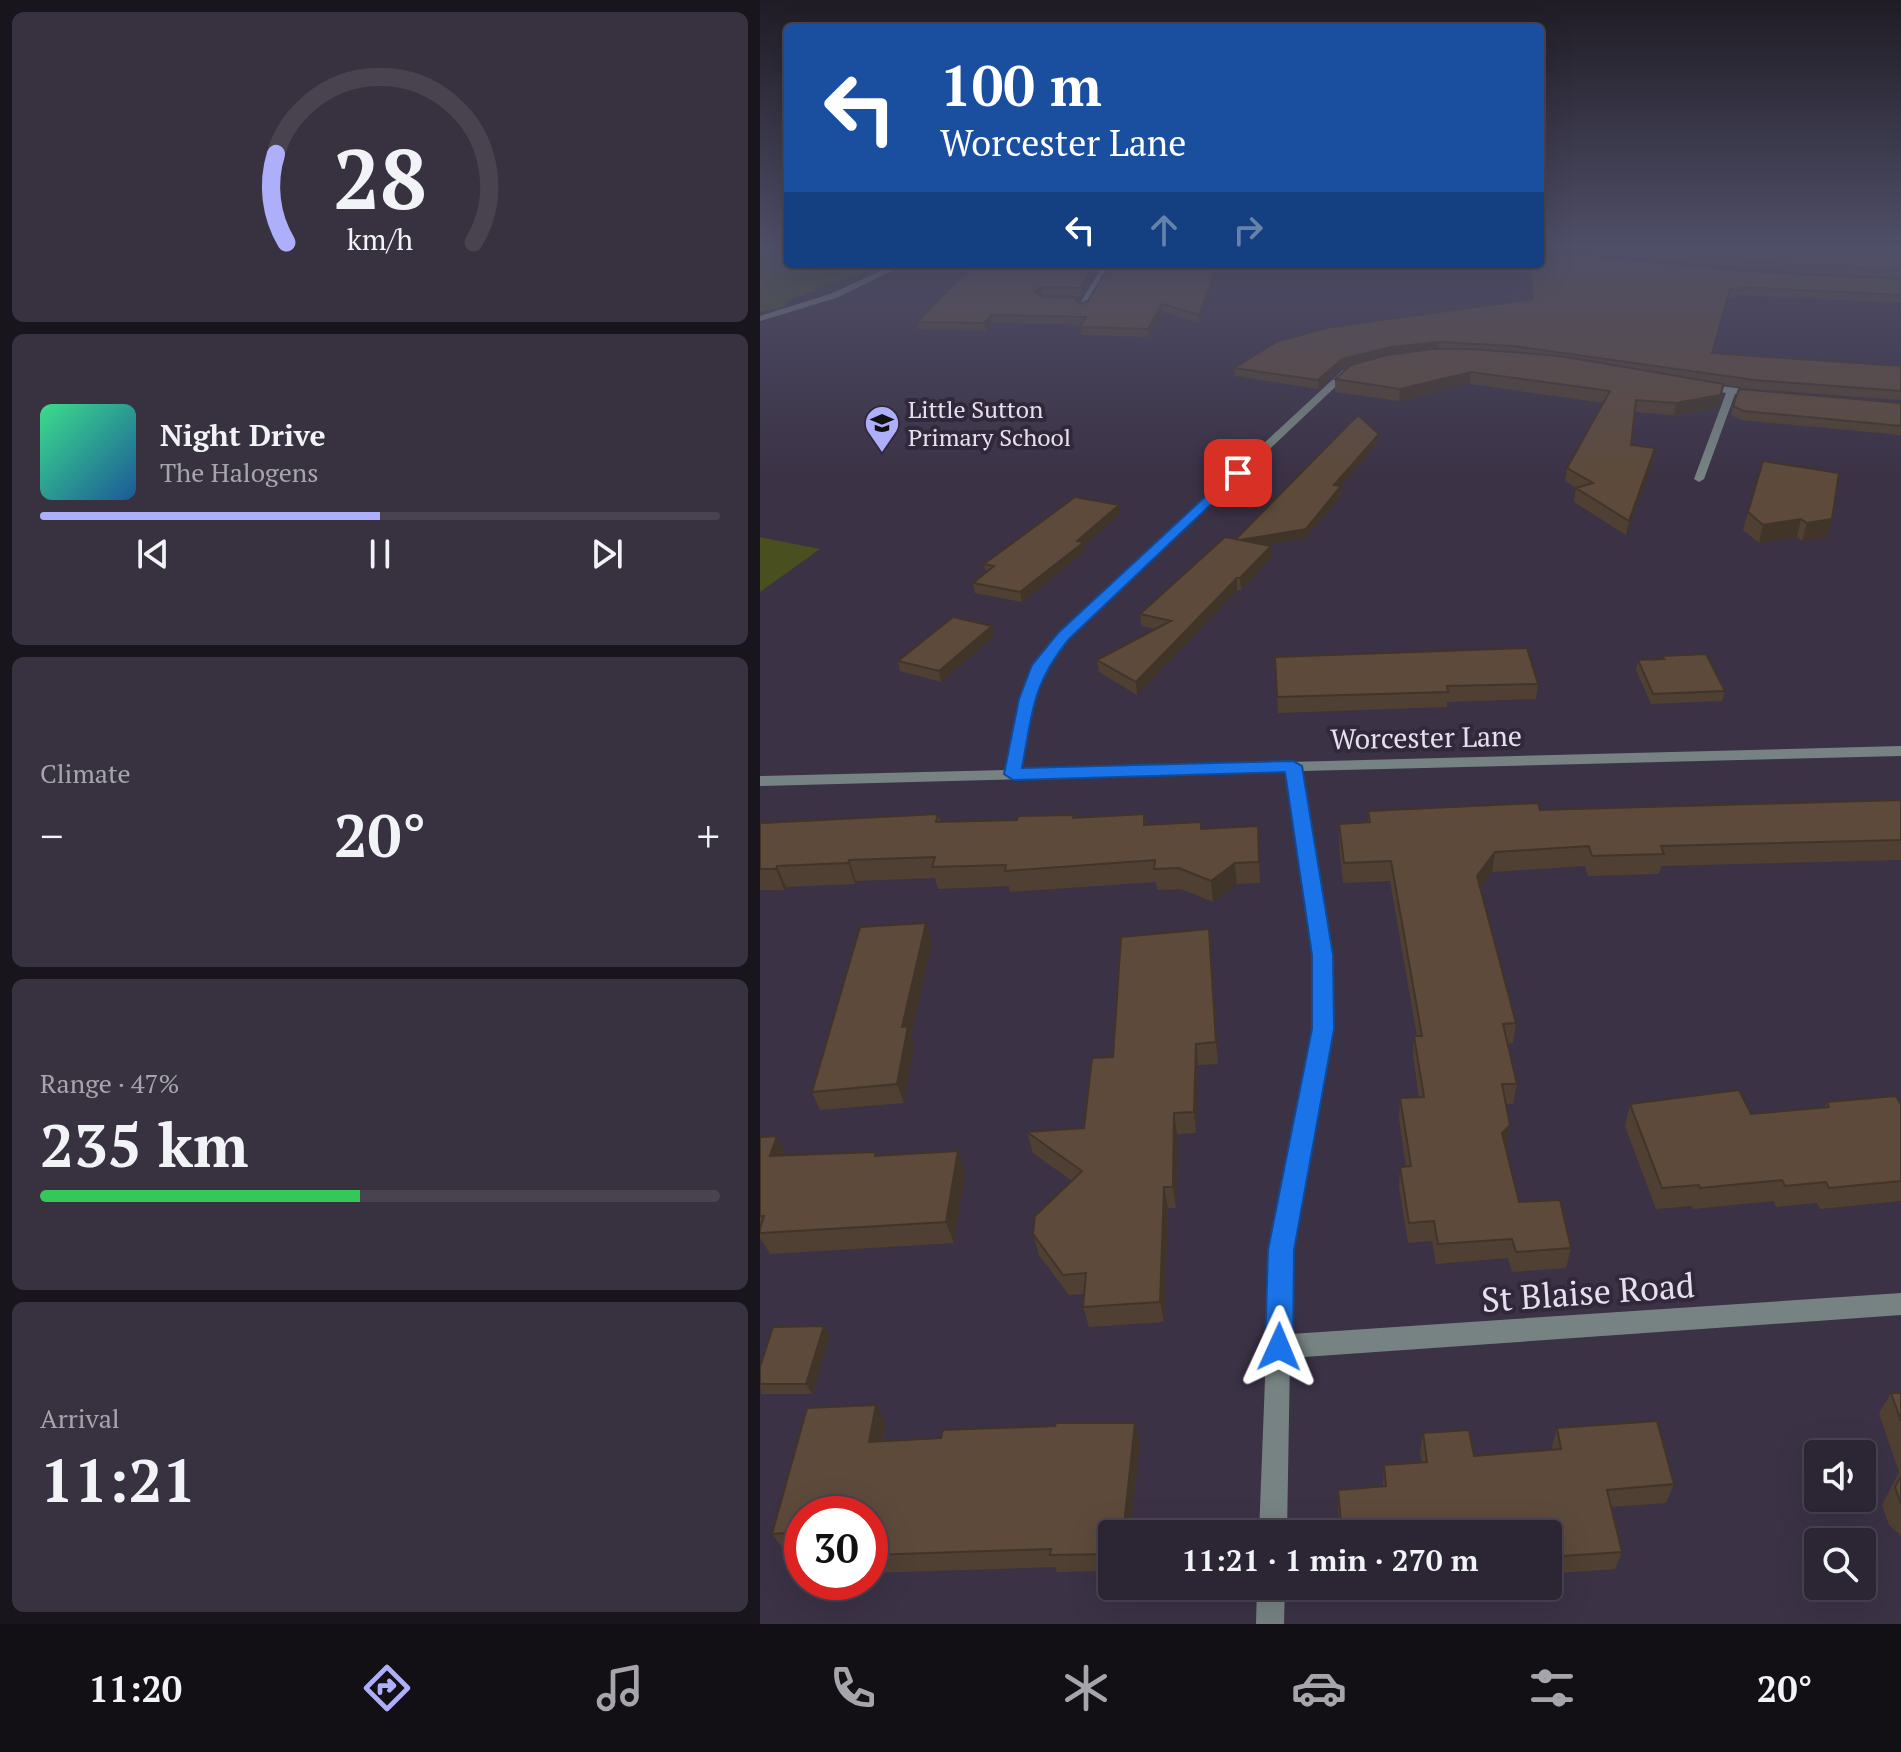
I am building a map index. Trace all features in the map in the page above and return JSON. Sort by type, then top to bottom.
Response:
[{"type":"street","points":[[1013,774],[1027,699],[1040,665],[1064,636],[1346,372],[1364,365]]},
{"type":"street","points":[[1684,384],[1777,396]]},
{"type":"street","points":[[1699,479],[1731,392]]},
{"type":"street","name":"Worcester Lane","points":[[760,781],[1901,751]]},
{"type":"street","points":[[1273,1520],[1281,1250],[1323,1029],[1323,955],[1293,766]]},
{"type":"street","name":"St Blaise Road","points":[[1279,1347],[1901,1304]]},
{"type":"street","points":[[1270,1624],[1271,1600]]},
{"type":"green space","points":[[760,537],[820,549],[760,592]]},
{"type":"building","points":[[1082,324],[1151,324],[1148,329],[1080,327]]},
{"type":"building","points":[[1354,324],[1720,324],[1712,353],[1901,366],[1901,391],[1754,380],[1513,346],[1439,342],[1391,347],[1342,359],[1318,380],[1234,368],[1278,341]]},
{"type":"building","points":[[1433,349],[1560,356],[1724,384],[1720,395],[1676,403],[1636,400],[1631,445],[1655,448],[1629,521],[1576,488],[1593,483],[1567,468],[1610,391],[1471,372],[1400,389],[1335,379],[1351,365],[1387,355]]},
{"type":"building","points":[[1739,389],[1901,403],[1901,426],[1743,411],[1733,406]]},
{"type":"building","points":[[1358,415],[1379,434],[1334,485],[1341,486],[1306,529],[1236,539]]},
{"type":"building","points":[[1763,461],[1839,473],[1832,519],[1807,523],[1801,519],[1763,525],[1748,512]]},
{"type":"building","points":[[1075,497],[1119,505],[1077,541],[1084,542],[1020,592],[973,583],[994,566],[984,564]]},
{"type":"building","points":[[1225,537],[1271,546],[1136,682],[1097,660],[1171,621],[1140,614]]},
{"type":"building","points":[[953,617],[992,626],[939,671],[898,661]]},
{"type":"building","points":[[1527,648],[1538,684],[1447,686],[1448,692],[1277,697],[1275,657]]},
{"type":"building","points":[[1706,654],[1725,691],[1653,694],[1638,660],[1664,659],[1662,656]]},
{"type":"building","points":[[1901,800],[1901,840],[1661,846],[1664,854],[1592,856],[1589,846],[1495,852],[1477,876],[1516,1023],[1503,1024],[1517,1084],[1502,1084],[1510,1125],[1502,1133],[1519,1202],[1560,1200],[1571,1248],[1516,1252],[1512,1239],[1438,1244],[1434,1221],[1409,1223],[1400,1167],[1411,1166],[1400,1098],[1424,1097],[1414,1036],[1422,1036],[1391,861],[1344,863],[1339,824],[1370,822],[1368,811],[1538,803],[1540,810]]},
{"type":"building","points":[[938,814],[936,822],[1017,820],[1018,816],[1074,815],[1073,818],[1144,814],[1144,825],[1201,822],[1201,829],[1258,826],[1259,862],[1235,863],[1211,881],[1179,868],[1154,869],[1155,860],[1005,871],[1006,865],[932,867],[935,857],[849,860],[848,863],[760,869],[760,823]]},
{"type":"building","points":[[926,923],[902,1027],[908,1026],[897,1084],[812,1092],[860,927]]},
{"type":"building","points":[[1209,929],[1216,1042],[1196,1044],[1194,1112],[1174,1113],[1173,1187],[1164,1187],[1160,1302],[1083,1307],[1086,1273],[1063,1275],[1033,1234],[1035,1216],[1082,1171],[1027,1132],[1084,1128],[1092,1058],[1113,1057],[1121,937]]},
{"type":"building","points":[[1739,1090],[1751,1114],[1829,1107],[1827,1102],[1896,1096],[1901,1105],[1901,1181],[1829,1188],[1826,1182],[1785,1186],[1782,1180],[1700,1188],[1699,1185],[1662,1188],[1630,1104]]},
{"type":"building","points":[[777,1136],[770,1156],[876,1152],[875,1156],[958,1151],[946,1222],[760,1233],[764,1216],[760,1216],[760,1137]]},
{"type":"building","points":[[824,1326],[806,1384],[760,1384],[760,1367],[773,1327]]},
{"type":"building","points":[[1891,1393],[1901,1393],[1901,1421]]},
{"type":"building","points":[[876,1405],[869,1442],[941,1438],[943,1430],[1055,1426],[1056,1423],[1135,1423],[1125,1520],[1098,1520],[1098,1554],[1050,1555],[1051,1549],[888,1554],[888,1496],[784,1496],[784,1533],[772,1534],[807,1408]]},
{"type":"building","points":[[1657,1421],[1674,1484],[1607,1490],[1622,1552],[1562,1556],[1562,1520],[1341,1520],[1338,1490],[1386,1486],[1384,1465],[1427,1462],[1423,1433],[1469,1430],[1474,1456],[1561,1449],[1557,1428]]},
{"type":"building","points":[[1901,1476],[1901,1504],[1895,1487]]},
{"type":"place","name":"Little Sutton Primary School","points":[[882,454]]},
{"type":"route","points":[[1238,473],[1064,636],[1040,665],[1027,699],[1013,774],[1293,766],[1323,955],[1323,1029],[1281,1250],[1279,1347]]}]
